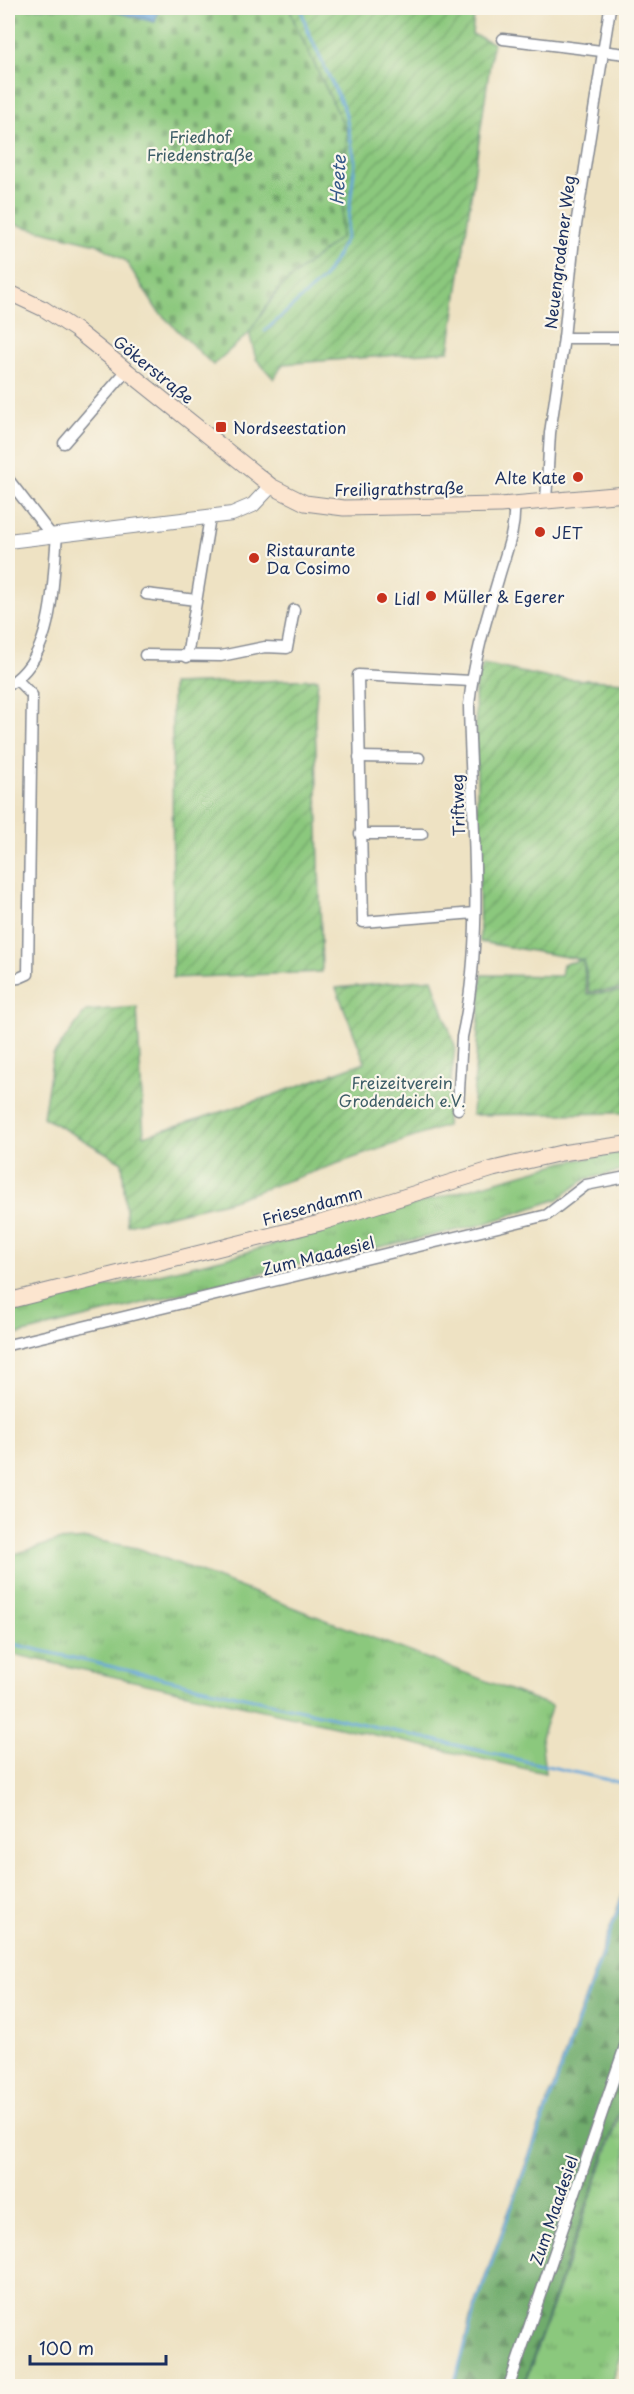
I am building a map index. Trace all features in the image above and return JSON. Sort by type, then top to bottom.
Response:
[{"type":"main road","name":"Gökerstraße","points":[[8,292],[44,309],[128,369],[271,486]]},
{"type":"main road","name":"Freiligrathstraße","points":[[271,486],[305,503],[344,508],[514,504],[627,494]]},
{"type":"main road","name":"Friesendamm","points":[[8,1300],[320,1223],[493,1169],[561,1153],[627,1144]]},
{"type":"street","name":"Neuengrodener Weg","points":[[546,501],[550,433],[564,338],[581,184],[610,8]]},
{"type":"street","points":[[503,39],[627,54]]},
{"type":"street","points":[[564,338],[627,338]]},
{"type":"street","points":[[64,443],[128,369]]},
{"type":"street","points":[[8,479],[55,536],[50,607],[36,655],[12,682],[26,686],[32,695],[28,974],[8,979]]},
{"type":"street","points":[[8,541],[210,517],[244,510],[253,505],[271,486]]},
{"type":"street","name":"Triftweg","points":[[458,1109],[462,1037],[466,1026],[474,970],[475,913],[469,716],[471,681],[497,581],[513,532],[514,504]]},
{"type":"street","points":[[187,657],[210,517]]},
{"type":"street","points":[[146,594],[196,600]]},
{"type":"street","points":[[145,656],[221,656],[265,647],[286,648],[294,610]]},
{"type":"street","points":[[471,681],[358,675],[360,834],[363,922],[475,913]]},
{"type":"street","points":[[359,757],[419,758]]},
{"type":"street","points":[[360,834],[422,834]]},
{"type":"street","name":"Zum Maadesiel","points":[[8,1346],[547,1215],[586,1185],[627,1177]]},
{"type":"street","name":"Zum Maadesiel","points":[[509,2386],[627,2043]]},
{"type":"green space","name":"Friedhof Friedenstraße","points":[[8,8],[290,8],[347,132],[341,237],[280,287],[249,333],[213,365],[157,310],[126,261],[97,244],[8,223]]},
{"type":"green space","points":[[290,8],[475,8],[472,34],[493,43],[449,351],[283,364],[274,379],[256,359],[249,333],[280,287],[341,237],[347,132]]},
{"type":"green space","points":[[483,664],[549,678],[626,682],[626,989],[589,992],[584,960],[480,942],[475,688]]},
{"type":"green space","points":[[318,679],[315,714],[322,972],[173,978],[172,684]]},
{"type":"green space","points":[[583,960],[587,994],[626,991],[626,1113],[472,1115],[482,975],[561,976],[563,964]]},
{"type":"green space","name":"Freizeitverein Grodendeich e.V.","points":[[432,979],[455,1046],[446,1126],[226,1202],[127,1225],[122,1162],[43,1117],[53,1055],[86,1011],[137,1007],[144,1136],[268,1097],[365,1062],[336,988]]},
{"type":"green space","points":[[626,1152],[626,1170],[586,1179],[558,1199],[481,1225],[278,1269],[8,1337],[8,1311],[237,1255],[564,1162]]},
{"type":"green space","points":[[89,1539],[137,1548],[552,1706],[541,1737],[545,1773],[8,1653],[8,1556],[58,1541]]},
{"type":"green space","points":[[626,1884],[626,2092],[523,2386],[456,2386],[469,2322]]},
{"type":"green space","points":[[626,2098],[626,2338],[610,2386],[524,2386]]},
{"type":"water","points":[[113,8],[159,8],[155,22],[112,11]]},
{"type":"waterway","name":"Heete","points":[[265,331],[323,279],[335,259],[346,238],[355,162],[345,111],[307,29],[301,8]]},
{"type":"waterway","points":[[8,1643],[626,1784]]},
{"type":"waterway","points":[[454,2386],[474,2312],[626,1888]]},
{"type":"place","name":"Nordseestation","points":[[221,427]]},
{"type":"place","name":"Alte Kate","points":[[578,477]]},
{"type":"place","name":"JET","points":[[540,532]]},
{"type":"place","name":"Ristaurante Da Cosimo","points":[[254,558]]},
{"type":"place","name":"Müller & Egerer","points":[[431,596]]},
{"type":"place","name":"Lidl","points":[[382,598]]}]
